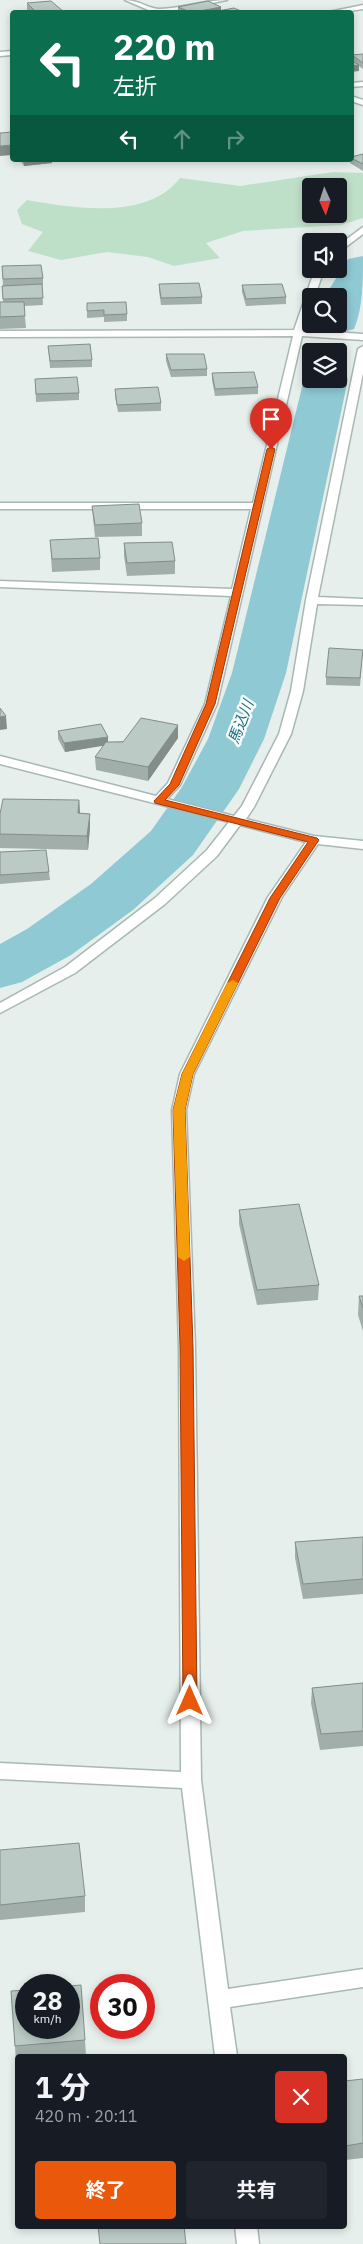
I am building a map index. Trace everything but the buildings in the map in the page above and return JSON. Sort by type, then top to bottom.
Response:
[{"type":"street","points":[[129,0],[152,10]]},
{"type":"street","points":[[168,10],[223,0]]},
{"type":"street","points":[[345,10],[363,7]]},
{"type":"street","points":[[347,243],[363,230]]},
{"type":"street","points":[[158,801],[174,785],[211,704],[298,333],[317,278]]},
{"type":"street","points":[[0,334],[298,333],[363,337]]},
{"type":"street","points":[[0,1009],[70,970],[160,901],[212,853],[232,820],[248,807],[264,779],[285,734],[296,691],[312,600],[363,349]]},
{"type":"street","points":[[0,506],[258,506]]},
{"type":"street","points":[[0,584],[238,593]]},
{"type":"street","points":[[312,600],[363,602]]},
{"type":"street","points":[[0,760],[314,840],[363,845]]},
{"type":"street","points":[[226,2054],[190,1780],[186,1347],[179,1110],[187,1074],[244,959],[275,898],[314,840]]},
{"type":"street","points":[[0,1771],[190,1780]]},
{"type":"street","points":[[220,1999],[363,1978]]},
{"type":"street","points":[[246,2229],[248,2244]]},
{"type":"green space","points":[[333,172],[363,173],[363,218],[341,225],[243,231],[206,243],[220,258],[174,266],[148,257],[107,252],[61,260],[28,251],[43,232],[22,224],[17,210],[27,200],[87,208],[129,206],[149,201],[166,192],[180,178],[240,186]]},
{"type":"waterway","name":"馬込川","points":[[347,295],[363,268]]},
{"type":"waterway","name":"馬込川","points":[[0,969],[49,942],[112,897],[172,843],[210,789],[236,739],[259,673],[324,388]]},
{"type":"slow traffic","points":[[184,1257],[179,1110],[187,1074],[233,983]]},
{"type":"route","points":[[190,1701],[186,1347],[179,1110],[187,1074],[275,898],[314,840],[158,801],[174,785],[211,704],[271,449]]}]
